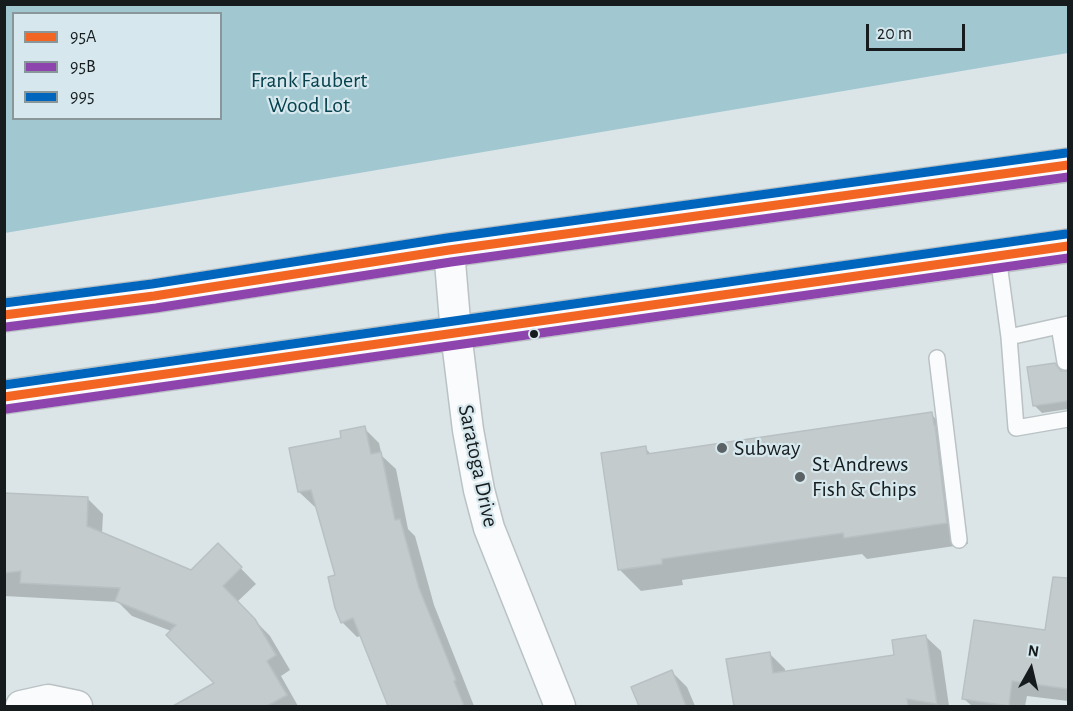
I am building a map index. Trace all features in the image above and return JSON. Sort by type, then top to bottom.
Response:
[{"type":"main road","points":[[4,315],[154,296],[449,250],[1068,165]]},
{"type":"main road","points":[[4,397],[1068,246]]},
{"type":"street","name":"Saratoga Drive","points":[[449,250],[456,333],[478,490],[489,528],[560,706]]},
{"type":"street","points":[[21,706],[48,700],[77,706]]},
{"type":"lane","points":[[998,256],[1009,337],[1016,428],[1068,419]]},
{"type":"lane","points":[[1009,337],[1064,325],[1065,362]]},
{"type":"lane","points":[[937,358],[959,540]]},
{"type":"green space","name":"Frank Faubert Wood Lot","points":[[5,4],[1068,4],[1068,53],[5,233]]},
{"type":"building","points":[[1055,363],[1061,371],[1068,371],[1068,401],[1033,406],[1027,367]]},
{"type":"building","points":[[932,412],[947,523],[844,538],[843,533],[662,559],[662,564],[618,570],[601,453],[646,446],[647,454]]},
{"type":"building","points":[[365,426],[371,454],[381,452],[395,520],[400,519],[419,588],[464,706],[388,706],[353,618],[341,623],[335,608],[328,577],[335,575],[311,490],[298,492],[289,448],[341,438],[340,431]]},
{"type":"building","points":[[4,493],[88,497],[87,526],[191,570],[218,543],[242,567],[223,586],[255,619],[276,655],[267,661],[287,695],[267,706],[173,706],[214,683],[166,635],[176,625],[115,601],[120,588],[20,583],[21,571],[4,573]]},
{"type":"building","points":[[1053,577],[1068,578],[1068,689],[1012,681],[1009,706],[962,699],[974,620],[1045,630]]},
{"type":"building","points":[[926,635],[937,704],[907,699],[908,706],[734,706],[726,659],[770,652],[773,673],[894,655],[892,640]]},
{"type":"building","points":[[672,670],[686,706],[639,706],[631,687]]},
{"type":"transit line","name":"995","points":[[4,303],[152,284],[447,238],[1066,153]]},
{"type":"transit line","name":"95A","points":[[4,315],[154,296],[449,250],[1068,165]]},
{"type":"transit line","name":"95B","points":[[6,327],[156,308],[451,262],[1068,177]]},
{"type":"transit line","name":"995","points":[[4,385],[1066,234]]},
{"type":"transit line","name":"95A","points":[[4,397],[1068,246]]},
{"type":"transit line","name":"95B","points":[[6,409],[1068,258]]},
{"type":"place","name":"Subway","points":[[722,448]]},
{"type":"place","name":"St Andrews Fish & Chips","points":[[800,477]]}]
